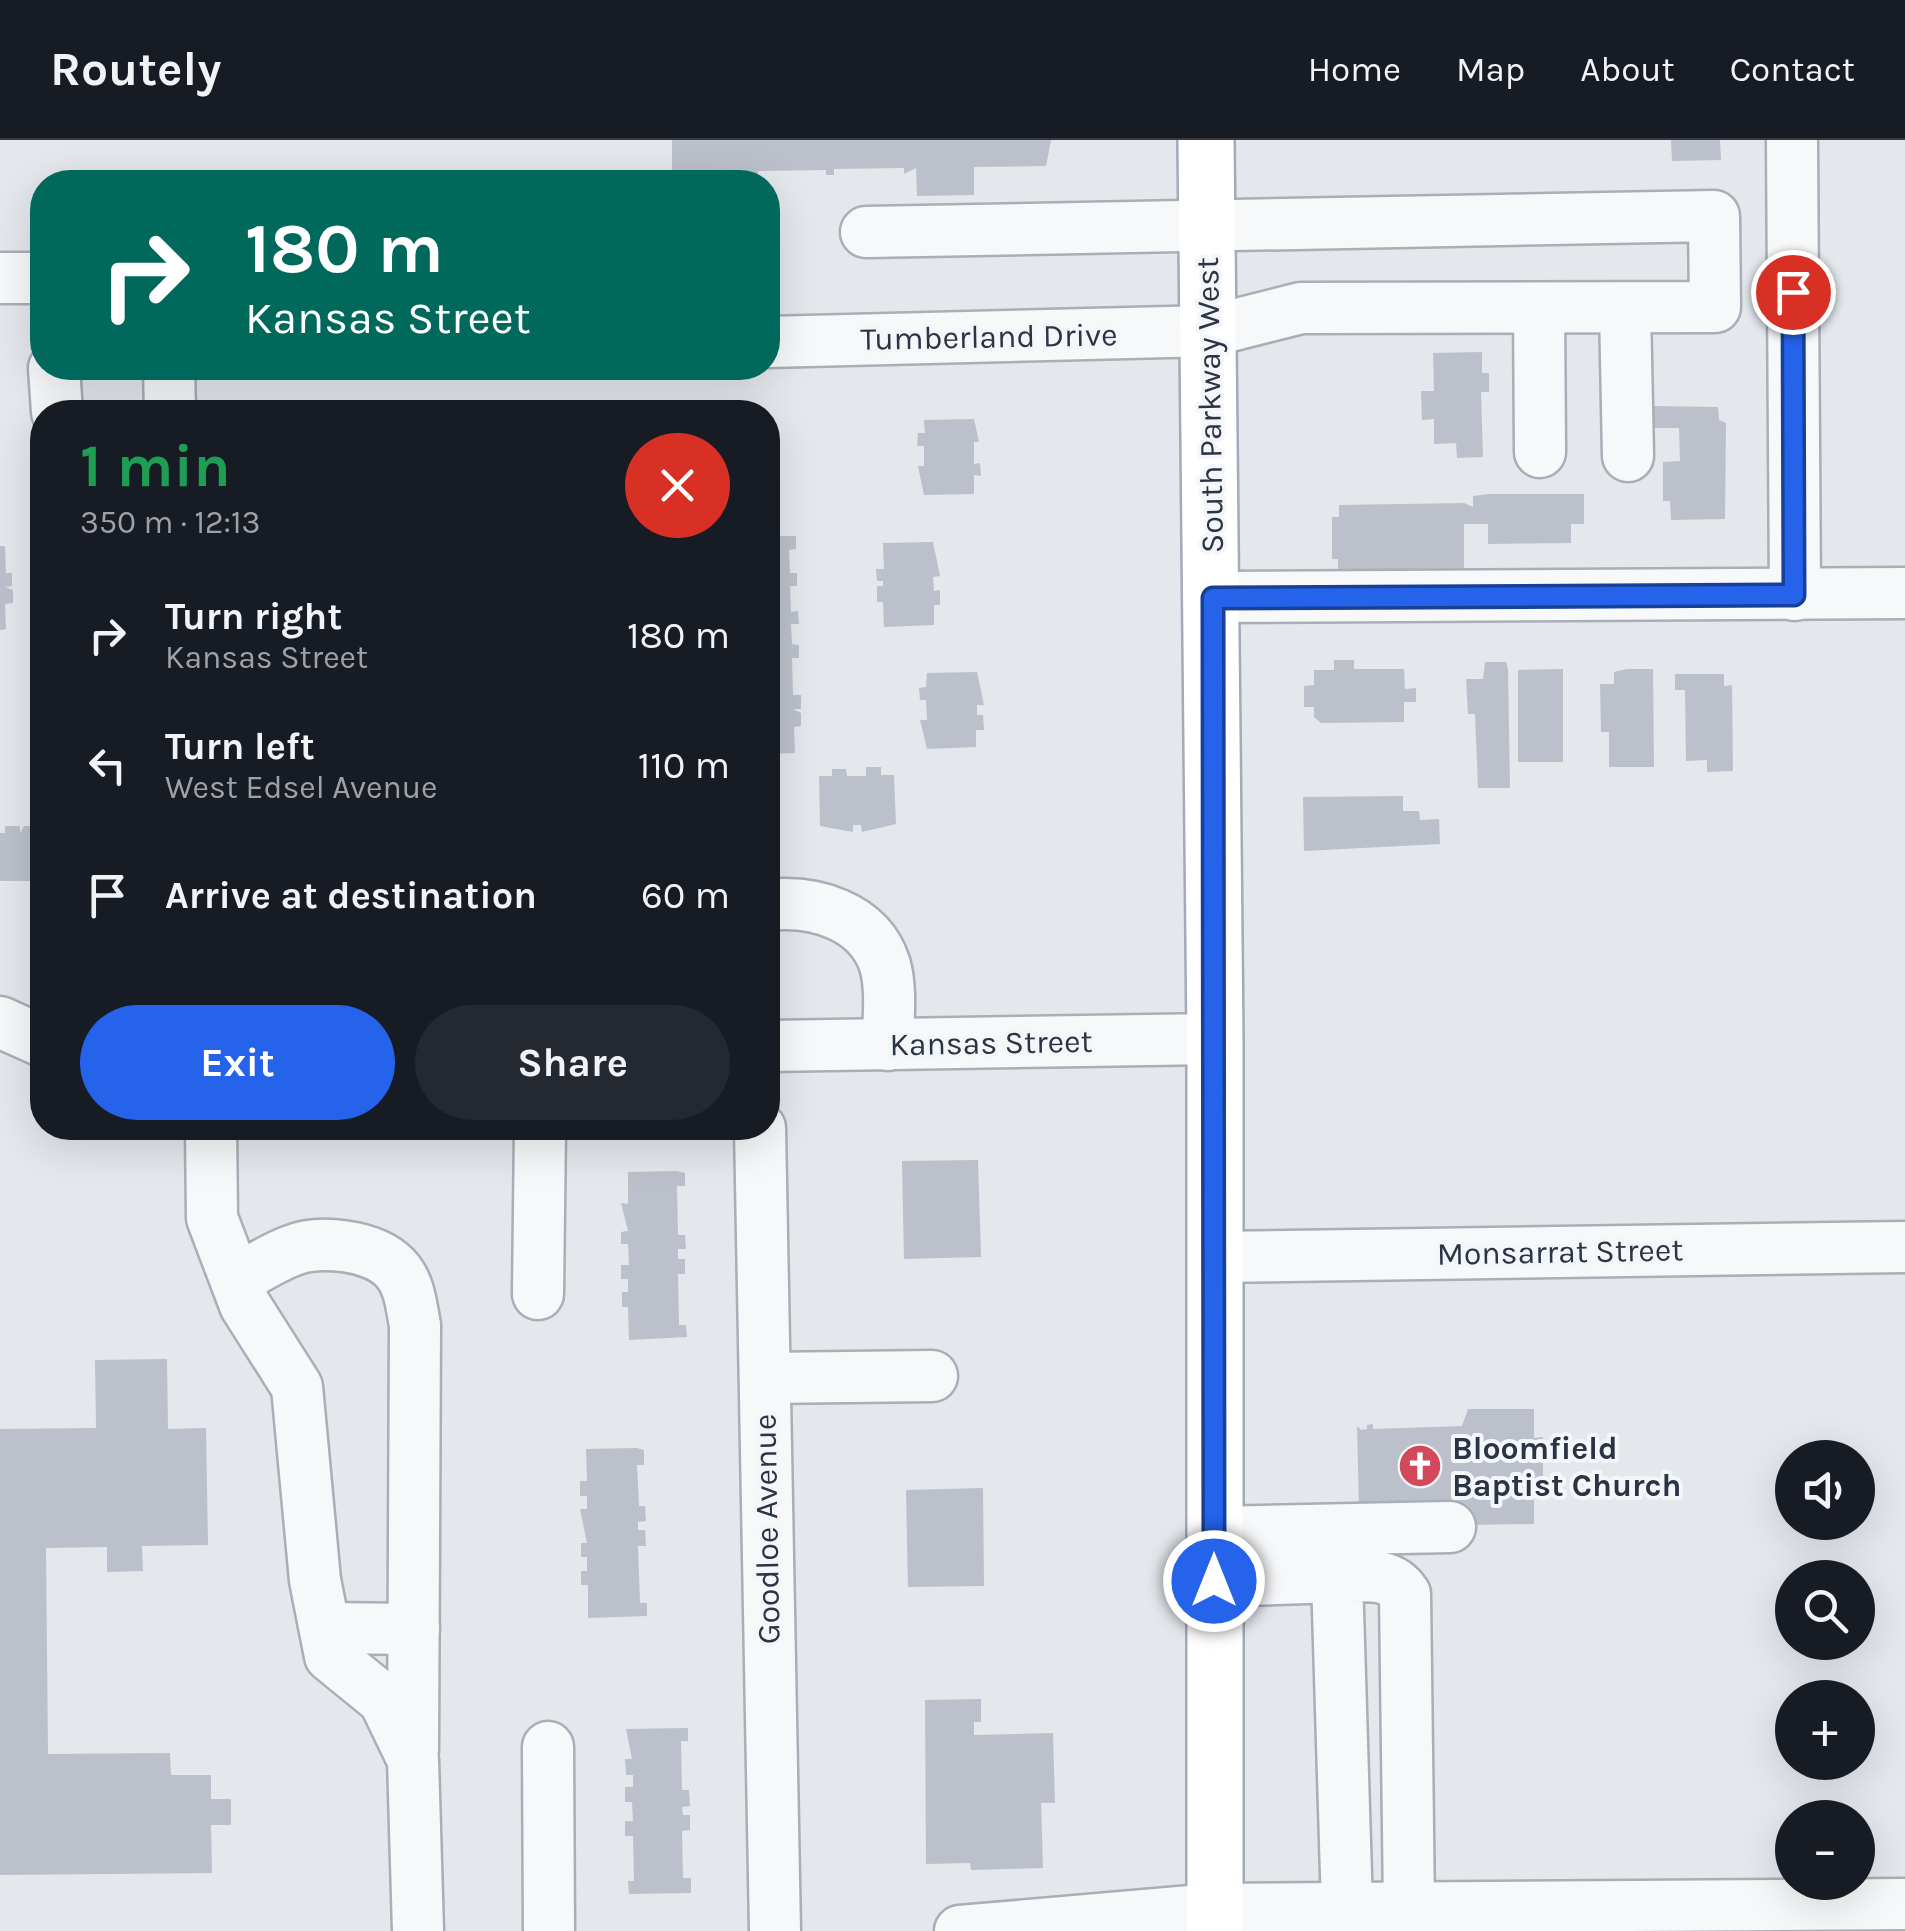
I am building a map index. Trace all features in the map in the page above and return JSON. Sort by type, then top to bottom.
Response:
[{"type":"main road","name":"South Parkway West","points":[[1206,140],[1215,1040],[1214,1920]]},
{"type":"street","points":[[1792,140],[1794,595]]},
{"type":"street","name":"Tumberland Drive","points":[[780,342],[1210,331],[1300,308],[1714,308],[1714,216],[1208,224]]},
{"type":"street","points":[[866,232],[1041,232],[1208,224]]},
{"type":"street","points":[[0,278],[30,278]]},
{"type":"street","points":[[1539,308],[1540,452]]},
{"type":"street","points":[[1624,308],[1628,456]]},
{"type":"street","points":[[1213,598],[1905,592]]},
{"type":"street","points":[[780,905],[820,905],[872,941],[888,980],[888,1045]]},
{"type":"street","points":[[0,1022],[30,1036]]},
{"type":"street","name":"Kansas Street","points":[[780,1046],[1215,1040]]},
{"type":"street","points":[[212,1140],[212,1218],[245,1305],[298,1387],[316,1580],[330,1656],[384,1700],[413,1760]]},
{"type":"street","points":[[538,1294],[540,1140]]},
{"type":"street","name":"Goodloe Avenue","points":[[760,1140],[775,1931]]},
{"type":"street","points":[[236,1280],[294,1249],[332,1246],[367,1250],[393,1266],[409,1290],[415,1325],[413,1760],[418,1931]]},
{"type":"street","name":"Monsarrat Street","points":[[1214,1256],[1905,1248]]},
{"type":"street","points":[[764,1378],[932,1376]]},
{"type":"street","points":[[1214,1556],[1450,1527]]},
{"type":"street","points":[[1214,1556],[1336,1578],[1379,1576],[1396,1581],[1405,1594],[1409,1908]]},
{"type":"street","points":[[1336,1578],[1347,1908]]},
{"type":"street","points":[[325,1628],[414,1629]]},
{"type":"street","points":[[548,1747],[550,1931]]},
{"type":"street","points":[[960,1931],[1214,1920],[1347,1908],[1905,1904]]},
{"type":"building","points":[[672,140],[1051,140],[1046,166],[974,167],[974,195],[917,196],[916,168],[904,174],[904,168],[834,169],[834,175],[826,175],[826,170],[672,170]]},
{"type":"building","points":[[1671,140],[1720,140],[1721,160],[1672,161]]},
{"type":"building","points":[[1482,352],[1482,373],[1489,373],[1489,392],[1481,392],[1483,457],[1457,458],[1456,443],[1434,444],[1434,419],[1422,420],[1421,391],[1434,391],[1433,353]]},
{"type":"building","points":[[1652,406],[1718,407],[1719,420],[1726,423],[1725,519],[1671,520],[1670,501],[1663,501],[1663,462],[1680,461],[1679,428],[1653,428]]},
{"type":"building","points":[[974,419],[979,442],[974,442],[974,464],[980,463],[981,476],[974,475],[974,494],[924,495],[918,466],[924,466],[924,446],[917,446],[918,433],[925,433],[924,420]]},
{"type":"building","points":[[1584,494],[1584,524],[1571,524],[1571,543],[1488,544],[1488,524],[1464,524],[1464,575],[1338,576],[1338,559],[1332,559],[1332,517],[1339,517],[1339,505],[1464,503],[1473,507],[1473,496]]},
{"type":"building","points":[[780,536],[796,536],[796,549],[789,550],[790,573],[797,573],[797,586],[790,586],[791,612],[798,611],[799,624],[791,624],[792,644],[799,645],[799,658],[792,658],[793,695],[801,695],[801,709],[793,709],[801,713],[801,726],[794,727],[795,753],[780,754]]},
{"type":"building","points":[[933,542],[940,576],[933,577],[934,591],[940,590],[940,605],[934,605],[934,625],[884,627],[883,602],[877,602],[877,586],[883,586],[883,581],[877,581],[876,569],[884,569],[883,543]]},
{"type":"building","points":[[0,546],[5,546],[6,573],[12,573],[12,586],[5,587],[13,590],[13,603],[5,604],[6,629],[0,630]]},
{"type":"building","points":[[1334,660],[1354,660],[1354,669],[1404,669],[1405,689],[1416,688],[1416,702],[1404,702],[1404,722],[1321,723],[1314,717],[1314,707],[1304,707],[1304,686],[1314,685],[1314,670],[1334,670]]},
{"type":"building","points":[[1485,662],[1506,662],[1508,669],[1510,788],[1478,788],[1475,714],[1468,714],[1466,679],[1483,679]]},
{"type":"building","points":[[1563,669],[1563,762],[1518,762],[1518,670]]},
{"type":"building","points":[[1653,669],[1654,767],[1609,767],[1609,732],[1601,732],[1600,684],[1614,684],[1614,672]]},
{"type":"building","points":[[977,672],[984,705],[977,705],[977,715],[983,715],[984,730],[976,730],[976,747],[927,749],[920,720],[927,720],[926,700],[920,700],[919,688],[926,687],[927,673]]},
{"type":"building","points":[[1675,674],[1724,674],[1724,686],[1732,685],[1733,771],[1707,772],[1707,760],[1686,761],[1685,690],[1675,690]]},
{"type":"building","points":[[866,767],[881,767],[881,775],[894,775],[896,824],[862,832],[861,825],[853,825],[853,832],[820,826],[819,776],[832,776],[832,769],[846,769],[847,776],[866,776]]},
{"type":"building","points":[[1403,796],[1403,811],[1419,811],[1420,820],[1439,819],[1440,844],[1304,851],[1303,797]]},
{"type":"building","points":[[5,826],[20,826],[20,833],[24,826],[30,826],[30,881],[0,881],[0,833],[5,833]]},
{"type":"building","points":[[978,1160],[981,1257],[904,1259],[902,1161]]},
{"type":"building","points":[[628,1172],[685,1173],[685,1186],[677,1186],[678,1235],[685,1235],[686,1249],[678,1249],[678,1259],[685,1259],[685,1274],[678,1274],[679,1325],[686,1325],[687,1337],[629,1340],[628,1307],[622,1307],[622,1292],[628,1292],[628,1279],[621,1279],[621,1265],[629,1265],[628,1244],[621,1244],[621,1232],[628,1231],[621,1203],[628,1204]]},
{"type":"building","points":[[167,1359],[168,1429],[206,1428],[208,1545],[142,1546],[143,1571],[107,1572],[107,1547],[46,1548],[48,1754],[170,1753],[171,1775],[211,1775],[211,1799],[231,1799],[231,1825],[211,1825],[212,1873],[0,1875],[0,1429],[96,1428],[95,1360]]},
{"type":"building","points":[[1468,1409],[1534,1409],[1534,1438],[1543,1437],[1543,1495],[1534,1495],[1534,1524],[1467,1525],[1359,1507],[1357,1426],[1361,1430],[1373,1424],[1373,1429],[1462,1426]]},
{"type":"building","points":[[586,1449],[644,1450],[644,1465],[637,1465],[639,1506],[645,1506],[646,1521],[638,1522],[638,1530],[645,1530],[646,1546],[638,1546],[640,1603],[647,1603],[647,1616],[588,1618],[588,1585],[581,1585],[587,1557],[581,1557],[581,1543],[587,1543],[580,1509],[587,1509],[587,1496],[580,1496],[580,1481],[587,1481]]},
{"type":"building","points":[[983,1488],[984,1586],[908,1587],[906,1490]]},
{"type":"building","points":[[981,1699],[981,1722],[974,1722],[974,1735],[1053,1733],[1055,1803],[1041,1803],[1043,1868],[971,1870],[970,1863],[926,1864],[925,1700]]},
{"type":"building","points":[[688,1728],[688,1741],[681,1741],[682,1790],[689,1790],[690,1806],[682,1807],[683,1815],[690,1815],[690,1830],[682,1831],[683,1878],[691,1878],[691,1893],[629,1894],[628,1881],[634,1881],[633,1836],[625,1836],[625,1821],[633,1821],[632,1802],[625,1802],[625,1787],[633,1787],[633,1775],[626,1775],[625,1759],[632,1759],[626,1729]]},
{"type":"place","name":"Bloomfield Baptist Church","points":[[1420,1466]]},
{"type":"route","points":[[1214,1581],[1213,598],[1794,595],[1793,292]]}]
